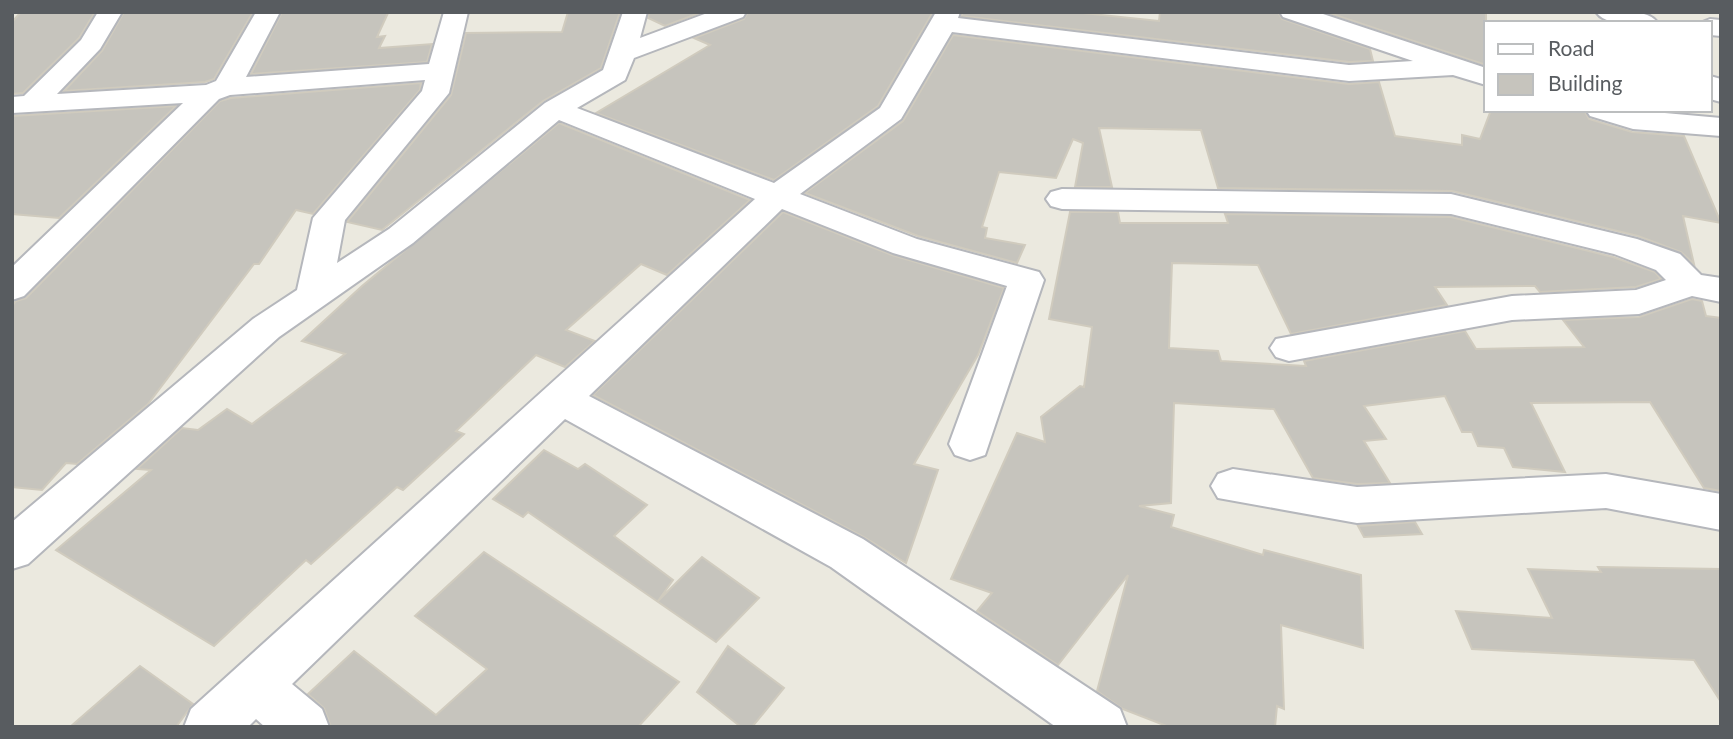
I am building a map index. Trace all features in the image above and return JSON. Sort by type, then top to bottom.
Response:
[{"type":"street","points":[[22,104],[91,44],[110,12]]},
{"type":"street","points":[[12,288],[218,90],[268,12]]},
{"type":"street","points":[[314,292],[329,218],[435,93],[456,12]]},
{"type":"street","points":[[12,550],[266,328],[314,292],[401,236],[555,108],[615,74],[635,12]]},
{"type":"street","points":[[622,53],[734,12]]},
{"type":"street","points":[[1292,12],[1484,76]]},
{"type":"street","points":[[1608,12],[1639,21]]},
{"type":"street","points":[[210,727],[778,195],[891,113],[946,18],[1349,73],[1452,67]]},
{"type":"street","points":[[22,104],[440,71]]},
{"type":"street","points":[[555,108],[905,246],[1027,279],[970,443]]},
{"type":"street","points":[[1607,112],[1633,120],[1721,127]]},
{"type":"street","points":[[1062,199],[1451,204],[1625,246],[1668,262],[1705,287]]},
{"type":"street","points":[[1289,348],[1512,307],[1639,302],[1705,287]]},
{"type":"street","points":[[560,398],[846,553],[1101,727]]},
{"type":"street","points":[[1233,486],[1357,505],[1606,491],[1721,512]]},
{"type":"street","points":[[255,684],[303,727]]},
{"type":"building","points":[[21,12],[95,12],[79,38],[23,93],[12,94],[12,22]]},
{"type":"building","points":[[124,12],[253,12],[214,79],[205,82],[64,91],[102,51]]},
{"type":"building","points":[[282,12],[388,13],[377,37],[385,36],[379,48],[432,44],[427,62],[251,74]]},
{"type":"building","points":[[568,12],[620,12],[601,68],[543,101],[382,230],[347,222],[451,95],[466,33],[562,32]]},
{"type":"building","points":[[649,12],[702,12],[665,26],[648,18]]},
{"type":"building","points":[[748,12],[933,12],[878,106],[774,180],[596,113],[710,45],[694,38],[744,19]]},
{"type":"building","points":[[962,12],[1073,12],[1159,21],[1160,12],[1278,12],[1282,19],[1370,49],[1373,61],[1349,62],[962,16]]},
{"type":"building","points":[[1326,12],[1486,12],[1484,64]]},
{"type":"building","points":[[953,35],[1349,84],[1379,82],[1395,136],[1462,145],[1462,135],[1480,139],[1490,112],[1585,112],[1589,119],[1632,132],[1684,136],[1721,223],[1683,216],[1694,264],[1681,252],[1638,236],[1452,191],[1218,188],[1201,130],[1099,128],[1112,187],[1075,187],[1083,143],[1073,139],[1056,178],[999,172],[982,227],[987,228],[985,238],[1025,245],[1017,263],[918,236],[805,193],[903,121]]},
{"type":"building","points":[[421,83],[420,90],[313,214],[296,210],[259,264],[254,264],[148,404],[77,464],[66,463],[42,490],[12,487],[12,306],[16,301],[26,298],[220,101]]},
{"type":"building","points":[[176,106],[59,218],[12,214],[12,116]]},
{"type":"building","points":[[559,123],[750,200],[667,275],[641,264],[566,330],[595,341],[565,367],[536,355],[456,431],[464,434],[403,490],[397,487],[311,564],[306,560],[214,646],[56,550],[151,470],[137,469],[182,428],[198,430],[227,409],[252,424],[345,354],[302,341],[362,286]]},
{"type":"building","points":[[783,212],[892,255],[1004,288],[978,355],[914,464],[938,470],[906,563],[864,537],[593,395]]},
{"type":"building","points":[[1070,212],[1118,212],[1120,223],[1228,223],[1225,214],[1451,217],[1613,257],[1655,272],[1661,279],[1636,287],[1540,292],[1535,286],[1435,287],[1447,305],[1291,334],[1258,265],[1172,263],[1169,348],[1218,351],[1221,361],[1306,366],[1304,361],[1465,331],[1476,349],[1584,347],[1563,320],[1639,317],[1692,299],[1702,301],[1706,316],[1721,318],[1721,491],[1704,488],[1650,402],[1531,403],[1565,472],[1513,467],[1504,448],[1478,446],[1472,432],[1462,432],[1445,396],[1364,406],[1386,439],[1364,441],[1390,483],[1357,484],[1313,478],[1274,409],[1174,403],[1171,503],[1139,506],[1174,515],[1171,527],[1263,555],[1264,550],[1361,575],[1363,648],[1281,625],[1284,709],[1277,706],[1275,727],[1169,727],[1123,709],[1097,691],[1128,575],[1058,665],[977,611],[992,593],[951,579],[1017,433],[1045,442],[1041,417],[1080,386],[1084,387],[1092,327],[1049,319]]},
{"type":"building","points":[[544,450],[578,469],[585,464],[647,505],[614,536],[673,580],[658,601],[702,557],[759,598],[716,642],[528,512],[523,517],[493,499]]},
{"type":"building","points":[[1415,522],[1422,534],[1364,537],[1358,526]]},
{"type":"building","points":[[484,552],[679,682],[638,727],[331,727],[324,708],[308,694],[354,651],[436,715],[487,669],[415,616]]},
{"type":"building","points":[[1598,567],[1721,569],[1721,702],[1694,660],[1472,649],[1456,611],[1552,618],[1528,569],[1601,572]]},
{"type":"building","points":[[728,646],[784,688],[752,727],[741,727],[697,692]]},
{"type":"building","points":[[140,666],[193,704],[176,727],[70,727]]}]
